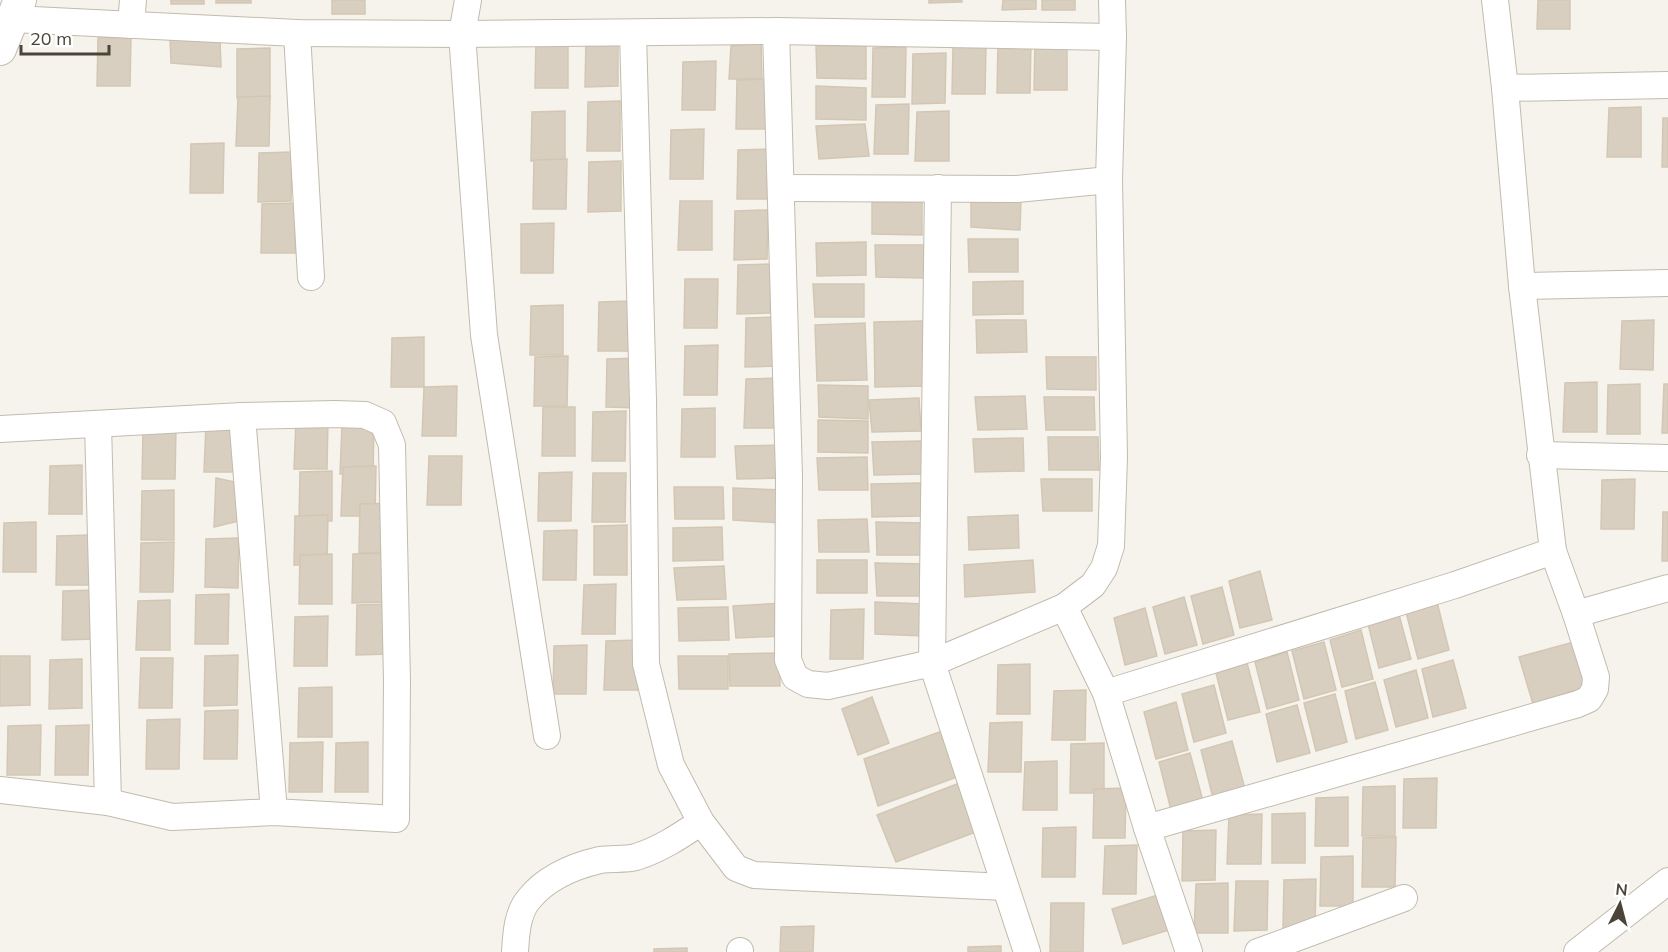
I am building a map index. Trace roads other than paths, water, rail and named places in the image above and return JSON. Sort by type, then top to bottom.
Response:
[{"type":"street","points":[[131,26],[133,0]]},
{"type":"street","points":[[468,0],[462,34],[484,335],[547,736]]},
{"type":"street","points":[[776,31],[789,476],[788,660],[795,677],[808,684],[828,686],[932,663],[1064,608],[1093,585],[1104,568],[1111,546],[1114,457],[1109,180],[1112,0]]},
{"type":"street","points":[[1147,828],[1578,705],[1589,699],[1595,689],[1596,677],[1553,551],[1522,286],[1496,0]]},
{"type":"street","points":[[0,49],[16,9],[131,26],[297,33],[776,31],[1113,37]]},
{"type":"street","points":[[297,33],[311,277]]},
{"type":"street","points":[[633,33],[643,400],[646,664],[671,765],[701,822],[736,868],[754,875],[1005,887]]},
{"type":"street","points":[[1505,88],[1668,85]]},
{"type":"street","points":[[781,189],[1017,189],[1109,180]]},
{"type":"street","points":[[938,188],[932,663],[1027,952]]},
{"type":"street","points":[[1522,286],[1668,283]]},
{"type":"street","points":[[0,429],[242,416],[335,414],[365,415],[383,423],[392,445],[397,692],[396,819],[274,812],[172,817],[108,802],[0,790]]},
{"type":"street","points":[[242,416],[274,812]]},
{"type":"street","points":[[99,424],[108,802]]},
{"type":"street","points":[[1540,455],[1668,458]]},
{"type":"street","points":[[1106,693],[1455,585],[1553,551]]},
{"type":"street","points":[[1576,614],[1668,588]]},
{"type":"street","points":[[1064,608],[1106,693],[1147,828],[1189,952]]},
{"type":"street","points":[[514,952],[517,927],[528,900],[552,879],[574,867],[603,860],[633,858],[656,850],[701,822]]},
{"type":"street","points":[[1576,952],[1668,881]]},
{"type":"street","points":[[1258,952],[1404,898]]}]
